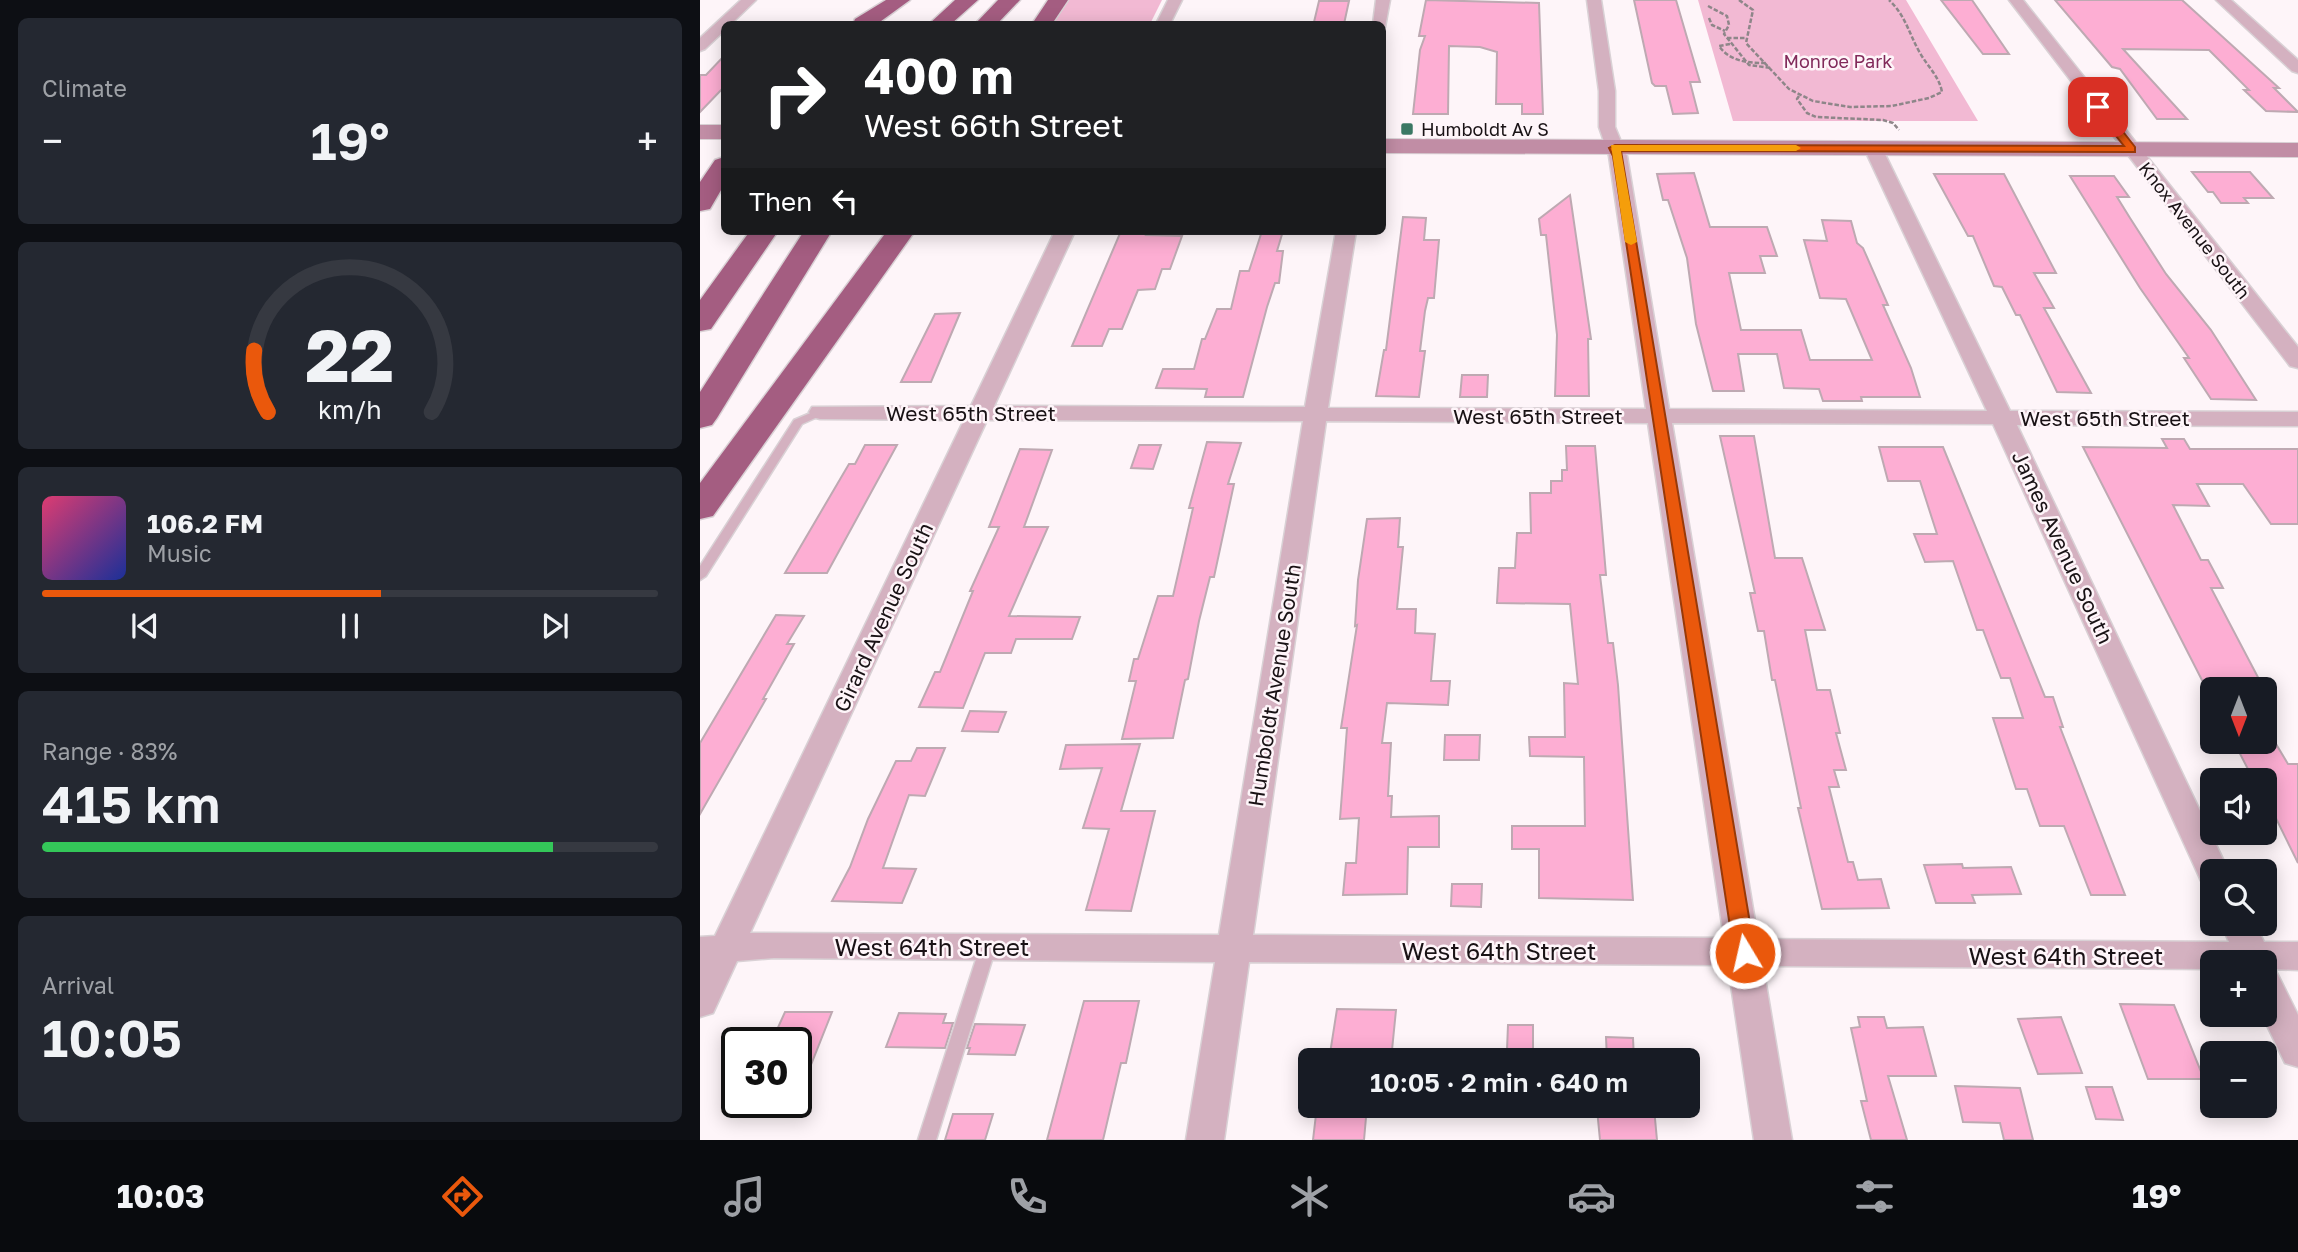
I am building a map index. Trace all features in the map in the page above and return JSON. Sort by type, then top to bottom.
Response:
[{"type":"highway","points":[[868,21],[900,0]]},
{"type":"highway","points":[[943,21],[968,0]]},
{"type":"highway","points":[[988,21],[1010,0]]},
{"type":"highway","points":[[1022,21],[1038,0]]},
{"type":"highway","points":[[1044,21],[1058,0]]},
{"type":"highway","points":[[700,204],[721,170]]},
{"type":"highway","points":[[700,284],[745,235]]},
{"type":"highway","points":[[700,322],[761,235]]},
{"type":"highway","points":[[700,418],[815,235]]},
{"type":"highway","points":[[700,508],[898,235]]},
{"type":"main road","points":[[700,132],[721,132]]},
{"type":"main road","points":[[1386,135],[1873,148],[2298,138]]},
{"type":"main road","points":[[1386,146],[1612,142],[2127,143],[2298,150]]},
{"type":"main road","points":[[700,148],[721,149]]},
{"type":"street","points":[[727,21],[749,0]]},
{"type":"street","points":[[1164,21],[1175,0]]},
{"type":"street","points":[[1380,21],[1384,0]]},
{"type":"street","points":[[1594,0],[1607,91],[1607,127],[1618,156],[1773,1140]]},
{"type":"street","name":"Knox Avenue South","points":[[2015,0],[2298,361]]},
{"type":"street","points":[[2223,0],[2298,68]]},
{"type":"street","points":[[700,47],[721,27]]},
{"type":"street","name":"James Avenue South","points":[[1873,148],[2003,418],[2207,859]]},
{"type":"street","name":"Girard Avenue South","points":[[700,1003],[713,949],[979,413],[1063,235]]},
{"type":"street","name":"Humboldt Avenue South","points":[[1205,1140],[1315,415],[1345,235]]},
{"type":"street","name":"West 65th Street","points":[[820,412],[2298,419]]},
{"type":"street","name":"West 64th Street","points":[[713,949],[774,944],[1745,953],[2200,965]]},
{"type":"street","name":"West 64th Street","points":[[2277,962],[2298,956]]},
{"type":"street","points":[[2277,1007],[2298,1052]]},
{"type":"lane","points":[[700,576],[798,422],[820,412]]},
{"type":"lane","points":[[927,1140],[988,946]]},
{"type":"path","points":[[1739,0],[1753,10],[1745,43],[1772,68],[1778,79],[1799,96],[1858,107],[1931,99],[1942,92],[1940,78],[1920,54],[1908,20],[1889,0]]},
{"type":"path","points":[[1708,6],[1727,16],[1729,24],[1725,31],[1726,38],[1745,61],[1757,67],[1772,68]]},
{"type":"path","points":[[1709,18],[1712,25],[1725,31]]},
{"type":"path","points":[[1726,38],[1746,38]]},
{"type":"path","points":[[1721,49],[1721,45],[1730,44]]},
{"type":"path","points":[[1721,49],[1733,48]]},
{"type":"path","points":[[1721,49],[1722,53],[1736,60],[1767,63]]},
{"type":"path","points":[[1799,96],[1797,99],[1807,113],[1816,117],[1883,120],[1898,128]]},
{"type":"green space","points":[[1068,0],[1162,0],[1152,21],[1054,21]]},
{"type":"green space","name":"Monroe Park","points":[[1698,0],[1906,0],[1978,121],[1733,121]]},
{"type":"building","points":[[1426,0],[1539,3],[1543,114],[1522,114],[1522,104],[1496,104],[1497,52],[1480,47],[1449,46],[1448,114],[1413,114],[1420,50],[1425,36],[1419,36]]},
{"type":"building","points":[[1634,0],[1676,0],[1700,82],[1690,82],[1698,113],[1673,114],[1666,86],[1655,86],[1652,83]]},
{"type":"building","points":[[1941,0],[1972,0],[2009,54],[1983,54]]},
{"type":"building","points":[[2055,0],[2182,0],[2279,88],[2274,88],[2298,112],[2266,111],[2209,50],[2123,49],[2187,119],[2157,119],[2120,69],[2112,67]]},
{"type":"building","points":[[1319,1],[1349,1],[1345,21],[1314,21]]},
{"type":"building","points":[[721,59],[721,90],[700,112],[700,75],[706,75]]},
{"type":"building","points":[[2192,172],[2250,172],[2273,198],[2244,198],[2248,203],[2221,203]]},
{"type":"building","points":[[1694,173],[1710,227],[1767,227],[1777,256],[1760,256],[1765,273],[1729,273],[1741,330],[1801,330],[1810,360],[1872,360],[1846,299],[1820,298],[1804,240],[1827,241],[1822,220],[1851,221],[1857,243],[1863,248],[1888,305],[1883,305],[1911,368],[1920,397],[1861,397],[1862,401],[1823,401],[1819,389],[1784,388],[1777,354],[1738,354],[1744,391],[1713,391],[1696,324],[1687,258],[1668,200],[1663,200],[1657,174]]},
{"type":"building","points":[[1934,174],[2004,174],[2056,273],[2034,273],[2054,308],[2044,308],[2091,393],[2057,392],[2020,315],[2016,315],[2002,287],[1994,286],[1973,236],[1968,236]]},
{"type":"building","points":[[2070,176],[2114,176],[2129,197],[2117,197],[2130,218],[2166,274],[2211,330],[2256,400],[2211,399],[2184,358],[2189,358],[2140,288]]},
{"type":"building","points":[[1570,195],[1591,339],[1588,339],[1589,396],[1555,396],[1557,335],[1546,235],[1541,235],[1539,219]]},
{"type":"building","points":[[1403,217],[1426,218],[1424,240],[1439,240],[1434,298],[1428,298],[1425,311],[1420,351],[1425,351],[1419,397],[1376,396],[1386,350]]},
{"type":"building","points":[[1119,235],[1182,236],[1170,269],[1162,269],[1155,289],[1138,290],[1122,329],[1109,329],[1102,346],[1072,346]]},
{"type":"building","points":[[1261,235],[1282,235],[1277,251],[1283,251],[1279,283],[1275,283],[1267,307],[1243,397],[1205,397],[1207,389],[1156,388],[1163,369],[1194,369],[1202,339],[1205,339],[1217,309],[1231,309],[1240,271],[1249,271]]},
{"type":"building","points":[[960,313],[931,382],[901,382],[935,314]]},
{"type":"building","points":[[1462,375],[1488,375],[1487,397],[1460,397]]},
{"type":"building","points":[[1720,436],[1754,436],[1775,558],[1802,558],[1825,630],[1805,630],[1817,690],[1830,690],[1840,733],[1836,733],[1846,770],[1834,770],[1839,787],[1829,787],[1848,862],[1853,862],[1858,880],[1881,879],[1889,908],[1822,909],[1798,808],[1801,808],[1775,680],[1772,680],[1764,631],[1758,631],[1750,593],[1755,593]]},
{"type":"building","points":[[2162,439],[2184,439],[2190,449],[2298,449],[2298,524],[2271,524],[2243,484],[2197,484],[2209,506],[2173,505],[2201,560],[2208,560],[2223,588],[2211,588],[2258,677],[2200,677],[2083,447],[2167,448]]},
{"type":"building","points":[[1207,442],[1241,443],[1228,484],[1234,484],[1214,577],[1210,577],[1173,738],[1122,739],[1136,681],[1129,681],[1134,659],[1138,659],[1158,596],[1173,596],[1193,508],[1189,508]]},
{"type":"building","points":[[865,445],[897,445],[827,573],[785,573],[849,464],[855,464]]},
{"type":"building","points":[[1139,445],[1161,445],[1153,469],[1131,468]]},
{"type":"building","points":[[1566,446],[1595,446],[1606,575],[1600,575],[1608,643],[1613,643],[1618,685],[1633,900],[1539,898],[1539,849],[1512,849],[1512,826],[1585,826],[1584,757],[1530,756],[1529,737],[1565,737],[1564,683],[1578,684],[1570,604],[1497,603],[1499,568],[1515,568],[1517,533],[1531,533],[1530,493],[1551,493],[1551,481],[1562,481],[1562,470],[1567,470]]},
{"type":"building","points":[[1879,447],[1943,447],[2045,697],[2053,697],[2063,727],[2060,727],[2125,895],[2091,895],[2064,826],[2040,826],[2027,789],[2016,789],[1993,718],[2023,718],[2010,678],[2001,678],[1983,630],[1977,630],[1953,561],[1925,562],[1914,534],[1937,534],[1920,481],[1888,481]]},
{"type":"building","points":[[1020,449],[1052,450],[1024,527],[1048,527],[1009,616],[1080,617],[1072,639],[1016,639],[1011,653],[985,653],[963,708],[919,707],[935,672],[940,672],[973,591],[970,591],[999,527],[989,527]]},
{"type":"building","points":[[1400,518],[1398,547],[1403,547],[1397,609],[1416,609],[1415,633],[1435,634],[1431,681],[1450,681],[1448,705],[1387,703],[1382,743],[1391,743],[1388,796],[1392,796],[1391,817],[1439,816],[1439,847],[1408,847],[1407,894],[1343,895],[1346,863],[1356,863],[1359,818],[1340,819],[1347,728],[1341,728],[1357,625],[1355,626],[1358,580],[1367,519]]},
{"type":"building","points":[[776,615],[804,616],[787,644],[794,644],[763,699],[766,699],[700,814],[700,743]]},
{"type":"building","points":[[970,711],[1006,712],[998,732],[962,731]]},
{"type":"building","points":[[1445,735],[1480,735],[1479,760],[1444,760]]},
{"type":"building","points":[[1140,744],[1121,811],[1155,811],[1131,911],[1086,910],[1109,829],[1083,828],[1102,768],[1060,769],[1066,745]]},
{"type":"building","points":[[2277,746],[2288,764],[2298,764],[2298,863],[2277,820],[2277,768],[2247,768],[2240,754],[2277,754]]},
{"type":"building","points":[[917,748],[945,748],[925,796],[909,795],[883,868],[916,869],[902,903],[832,901],[850,867],[868,819],[896,761],[911,761]]},
{"type":"building","points":[[1962,864],[1963,868],[2011,867],[2021,894],[1972,895],[1975,903],[1936,903],[1924,865]]},
{"type":"building","points":[[1452,884],[1482,884],[1481,907],[1451,906]]},
{"type":"building","points":[[1084,1001],[1139,1001],[1126,1063],[1121,1063],[1103,1140],[1047,1140]]},
{"type":"building","points":[[2120,1004],[2174,1005],[2200,1069],[2200,1079],[2148,1079]]},
{"type":"building","points":[[1337,1009],[1396,1010],[1392,1048],[1331,1048]]},
{"type":"building","points":[[785,1012],[832,1012],[812,1062],[812,1027],[778,1027]]},
{"type":"building","points":[[899,1013],[946,1014],[943,1023],[953,1023],[945,1048],[886,1047]]},
{"type":"building","points":[[1858,1017],[1884,1017],[1887,1028],[1923,1027],[1936,1076],[1888,1076],[1907,1140],[1871,1140],[1861,1101],[1867,1101],[1851,1028],[1860,1027]]},
{"type":"building","points":[[2061,1017],[2082,1073],[2038,1074],[2018,1019]]},
{"type":"building","points":[[975,1024],[1025,1025],[1015,1055],[968,1054],[970,1048],[967,1048]]},
{"type":"building","points":[[1508,1025],[1533,1025],[1533,1048],[1507,1048]]},
{"type":"building","points":[[1606,1037],[1633,1038],[1633,1048],[1606,1048]]},
{"type":"building","points":[[1955,1086],[2020,1088],[2033,1140],[2004,1140],[2000,1123],[1963,1122]]},
{"type":"building","points":[[2086,1087],[2112,1087],[2123,1120],[2096,1119]]},
{"type":"building","points":[[953,1114],[993,1114],[985,1140],[945,1140]]},
{"type":"building","points":[[1316,1118],[1366,1118],[1364,1140],[1313,1140]]},
{"type":"building","points":[[1598,1118],[1655,1118],[1657,1140],[1600,1140]]},
{"type":"slow traffic","points":[[1631,242],[1615,148],[1796,148]]},
{"type":"place","name":"Humboldt Av S","points":[[1407,129]]},
{"type":"route","points":[[1745,953],[1615,148],[2132,149],[2098,107]]}]
